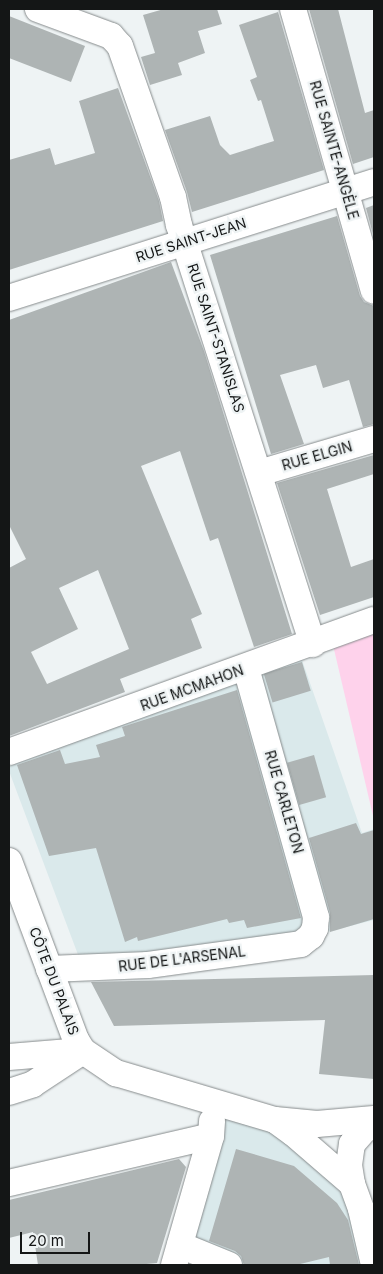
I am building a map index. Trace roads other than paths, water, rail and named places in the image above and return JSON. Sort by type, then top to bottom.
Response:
[{"type":"street","name":"RUE SAINT-STANISLAS","points":[[38,9],[111,36],[120,46],[174,197],[185,242],[313,644]]},
{"type":"street","name":"RUE SAINTE-ANGÈLE","points":[[293,9],[374,291]]},
{"type":"street","name":"RUE SAINT-JEAN","points":[[9,298],[374,182]]},
{"type":"street","name":"RUE ELGIN","points":[[259,473],[374,439]]},
{"type":"street","name":"RUE MCMAHON","points":[[9,752],[313,644],[374,620]]},
{"type":"street","name":"RUE CARLETON","points":[[246,668],[316,917],[315,928],[311,936]]},
{"type":"street","name":"CÔTE DU PALAIS","points":[[9,860],[76,1040],[83,1051],[116,1073],[276,1120],[317,1124],[374,1119]]},
{"type":"street","name":"RUE DE L'ARSENAL","points":[[49,969],[148,965],[301,944],[311,936]]},
{"type":"street","points":[[9,1057],[83,1051]]},
{"type":"street","points":[[9,1092],[33,1084],[83,1051]]},
{"type":"street","points":[[214,1103],[211,1136],[177,1255],[229,1265]]},
{"type":"street","points":[[276,1120],[352,1184]]},
{"type":"street","points":[[374,1124],[364,1130],[352,1144],[349,1164],[352,1184],[361,1209],[374,1265]]},
{"type":"street","points":[[9,1183],[211,1136]]}]
